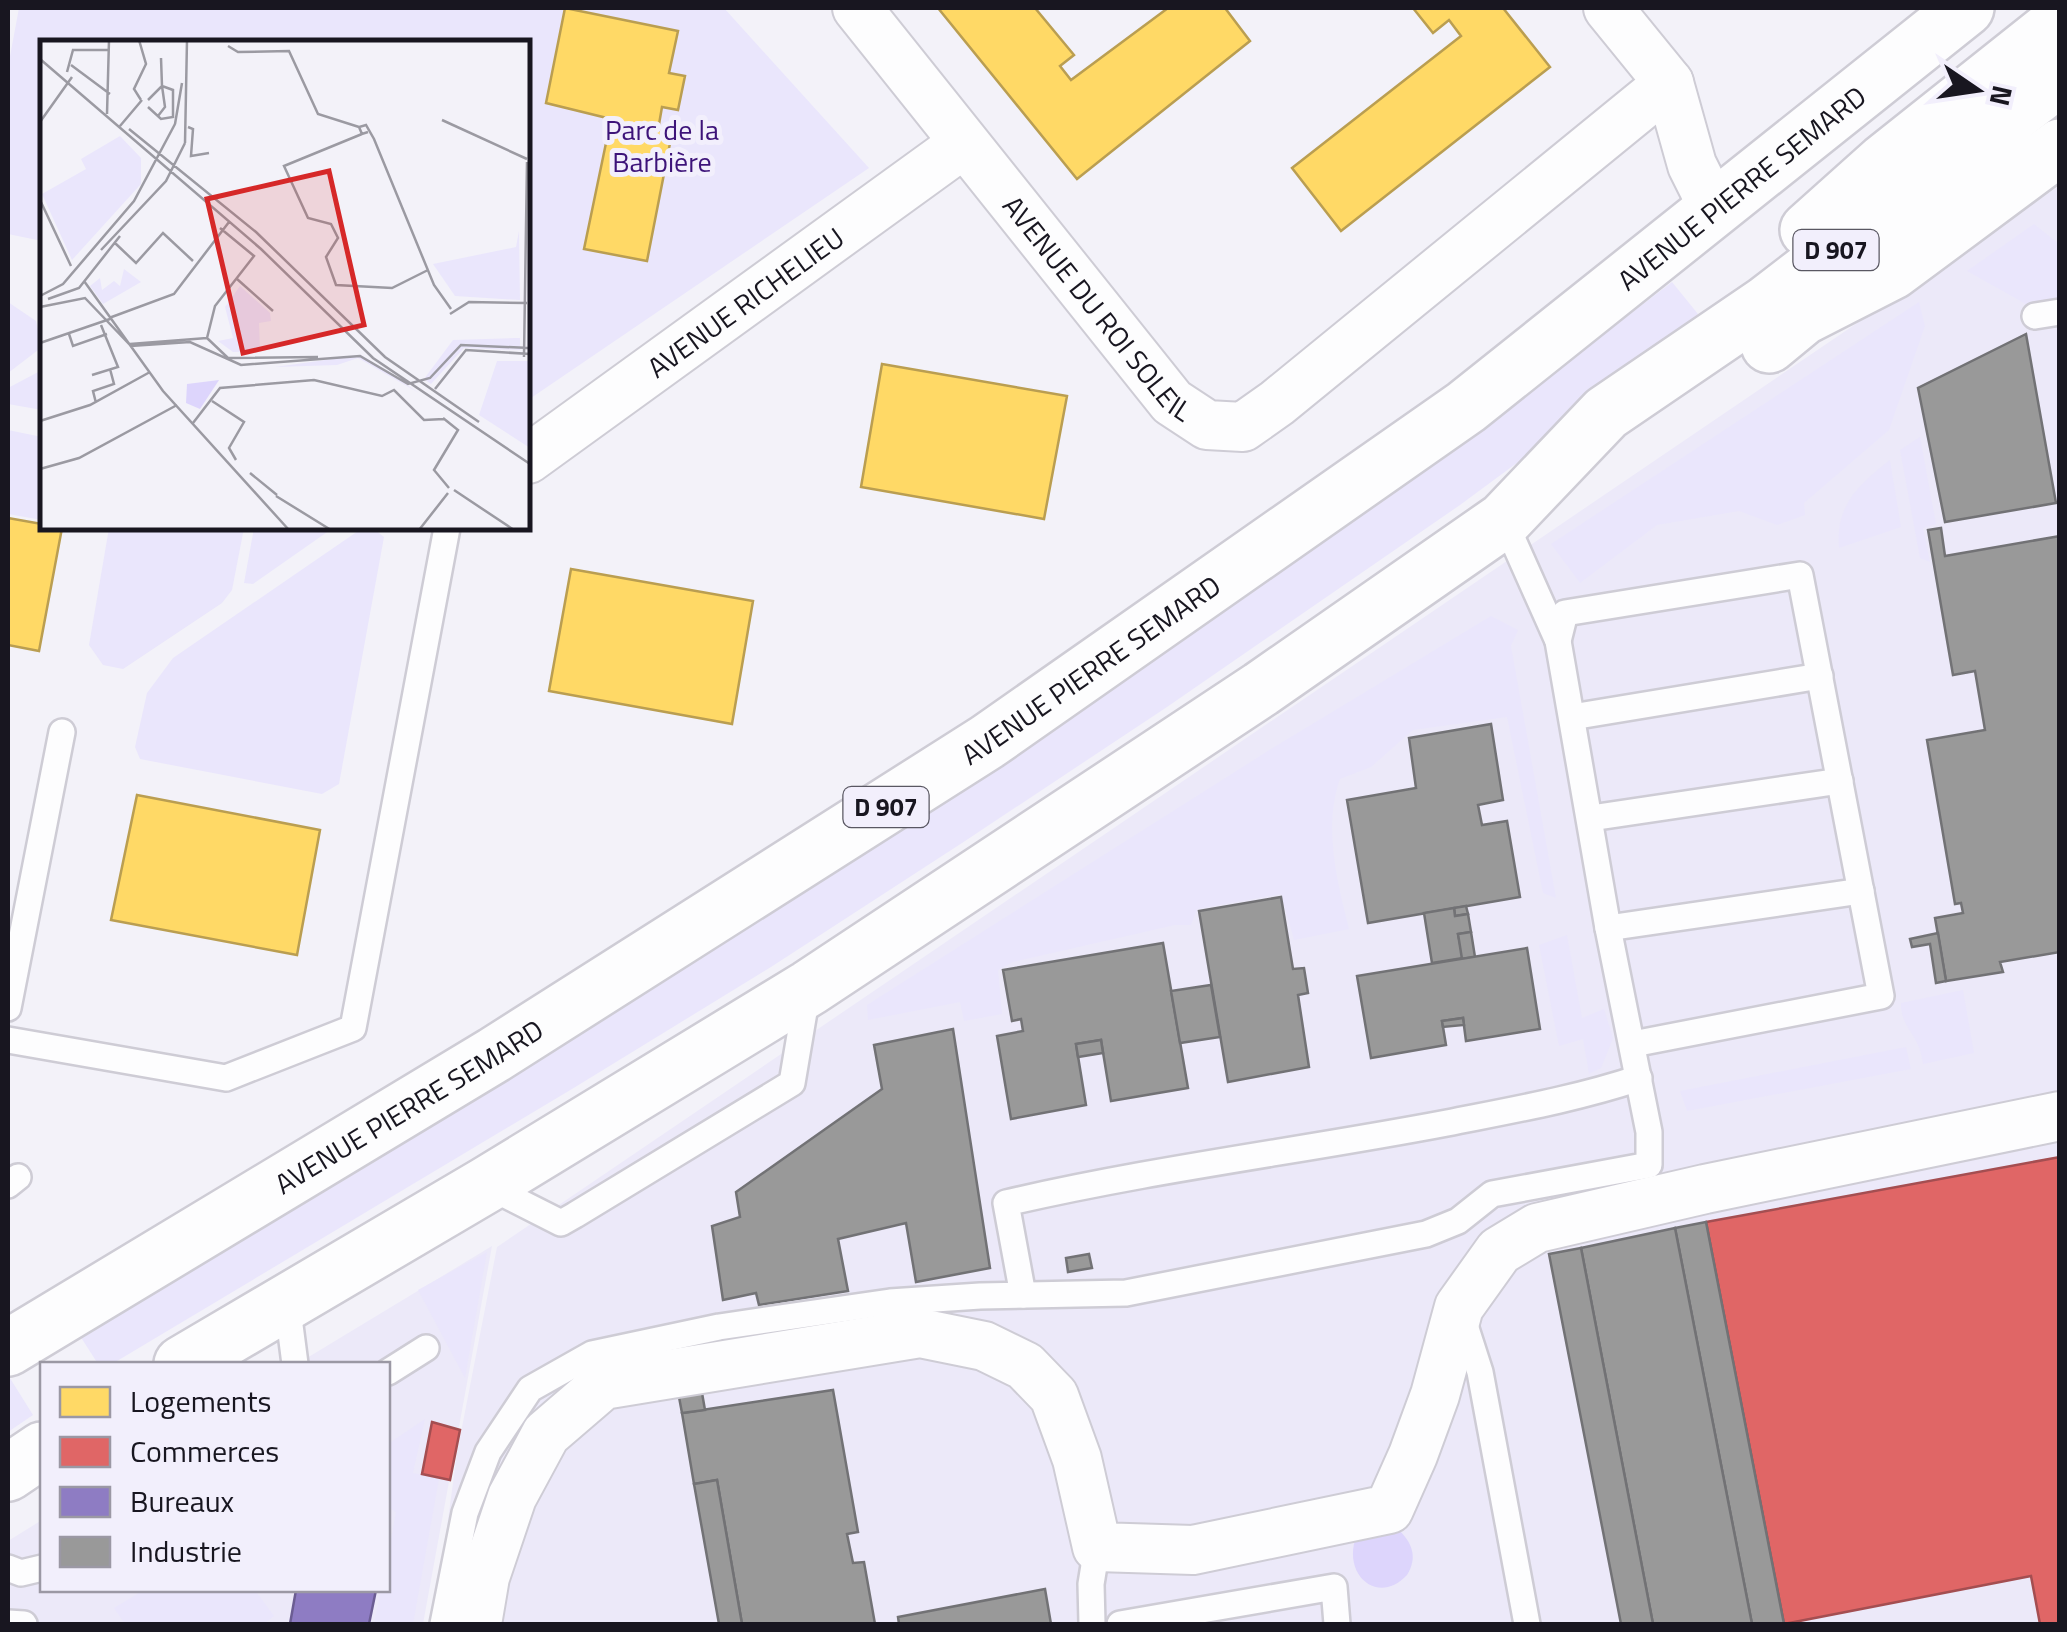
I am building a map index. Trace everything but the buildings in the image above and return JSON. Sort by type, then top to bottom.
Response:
[{"type":"main road","name":"AVENUE PIERRE SEMARD","points":[[10,1342],[494,1056],[988,742],[1466,407],[1966,8]]},
{"type":"main road","points":[[1606,414],[1884,162],[2060,22]]},
{"type":"main road","name":"D 907","points":[[185,1362],[486,1185],[808,988],[1244,700],[1504,520],[1606,414],[1766,304],[2060,78]]},
{"type":"main road","points":[[1504,520],[1628,444],[1804,318],[1893,271],[2060,147]]},
{"type":"main road","points":[[8,1473],[40,1451]]},
{"type":"street","name":"AVENUE DU ROI SOLEIL","points":[[857,8],[1172,402],[1207,425],[1243,427],[1669,83]]},
{"type":"street","points":[[1608,8],[1669,83],[1692,165],[1714,210]]},
{"type":"street","name":"AVENUE RICHELIEU","points":[[530,458],[963,144]]},
{"type":"street","points":[[476,1624],[486,1576],[512,1496],[546,1434],[603,1386],[920,1333],[984,1346],[1025,1366],[1054,1396],[1077,1459],[1097,1547],[1193,1550],[1388,1509],[1414,1455],[1460,1307],[1499,1251],[1537,1228],[2060,1116]]},
{"type":"lane","points":[[443,1624],[465,1513],[488,1452],[530,1389],[592,1354],[719,1326],[890,1302],[1126,1293],[1426,1234],[1458,1222],[1492,1194],[1648,1165],[1649,1132],[1608,928],[1558,641],[1504,520]]},
{"type":"lane","points":[[8,1040],[226,1078],[353,1028],[448,530]]},
{"type":"lane","points":[[1558,641],[1566,613],[1800,574],[1881,996],[1633,1044]]},
{"type":"lane","points":[[1572,717],[1820,676]]},
{"type":"lane","points":[[8,1008],[62,732]]},
{"type":"lane","points":[[1590,818],[1840,781]]},
{"type":"lane","points":[[1608,928],[1861,891]]},
{"type":"lane","points":[[486,1185],[561,1223],[792,1083],[808,988]]},
{"type":"lane","points":[[1023,1295],[1006,1203],[1092,1182],[1364,1139],[1581,1097],[1639,1078]]},
{"type":"lane","points":[[287,1302],[294,1362]]},
{"type":"lane","points":[[1460,1307],[1480,1372],[1527,1624]]},
{"type":"lane","points":[[390,1371],[426,1348]]},
{"type":"lane","points":[[1092,1624],[1091,1584],[1097,1547]]},
{"type":"lane","points":[[8,1568],[21,1574],[40,1569]]},
{"type":"lane","points":[[1120,1624],[1334,1587],[1338,1624]]},
{"type":"lane","points":[[8,1623],[24,1624]]},
{"type":"shaded area","points":[[2059,186],[2059,1624],[434,1624],[457,1453],[497,1247]]},
{"type":"shaded area","points":[[492,1246],[423,1624],[8,1624],[8,1541],[40,1521],[40,1592],[390,1592],[390,1362],[300,1362]]},
{"type":"shaded area","points":[[1399,1530],[1412,1551],[1407,1575],[1386,1587],[1366,1583],[1355,1565],[1355,1540]]},
{"type":"green space","name":"Parc de la Barbière","points":[[19,8],[724,8],[869,168],[530,399],[530,40],[40,40],[40,241],[8,234],[8,67]]},
{"type":"green space","points":[[2034,224],[2059,244],[2058,301],[2026,304],[1967,271]]},
{"type":"green space","points":[[1672,282],[1698,314],[1591,408],[1460,505],[962,843],[572,1089],[115,1362],[97,1362],[75,1328],[1517,400]]},
{"type":"green space","points":[[8,302],[36,321],[40,349],[8,373]]},
{"type":"green space","points":[[1919,302],[1925,326],[1889,430],[1804,503],[1805,515],[1777,525],[1739,511],[1657,525],[1580,583],[1551,544]]},
{"type":"green space","points":[[40,371],[40,410],[8,404],[8,388]]},
{"type":"green space","points":[[8,430],[40,437],[40,520],[8,514]]},
{"type":"green space","points":[[1920,437],[1936,524],[1923,528],[1930,562],[1920,558],[1900,450]]},
{"type":"green space","points":[[1890,460],[1901,527],[1839,548],[1845,507]]},
{"type":"green space","points":[[109,530],[244,530],[232,590],[222,603],[123,669],[103,665],[89,645]]},
{"type":"green space","points":[[254,530],[330,530],[253,584],[244,583]]},
{"type":"green space","points":[[360,530],[375,530],[384,537],[339,784],[322,794],[140,759],[135,747],[147,693],[173,658]]},
{"type":"green space","points":[[1491,616],[1518,630],[1511,646],[1556,898],[1543,893],[1507,717],[1413,730],[1371,767],[1340,779],[1332,835],[1349,929],[1294,940],[1281,894],[1197,909],[1191,925],[1175,925],[1013,962],[998,970],[1002,1014],[964,1021],[960,1002],[868,1020],[867,1005],[1271,749]]},
{"type":"green space","points":[[1567,935],[1582,1018],[1604,1009],[1613,1038],[1601,1068],[1589,1074],[1583,1039],[1559,1046],[1539,945]]},
{"type":"green space","points":[[1963,990],[1974,1053],[1923,1064],[1901,1003]]},
{"type":"green space","points":[[1906,1047],[1911,1069],[1687,1111],[1680,1091]]},
{"type":"green space","points":[[487,1252],[465,1378],[418,1290]]},
{"type":"green space","points":[[8,1375],[33,1415],[8,1432]]},
{"type":"green space","points":[[425,1419],[413,1473],[439,1479],[413,1624],[374,1624],[381,1592],[390,1592],[390,1544],[396,1512],[390,1508],[390,1443]]},
{"type":"green space","points":[[141,1592],[256,1592],[274,1616],[264,1624],[125,1624],[114,1608]]}]
